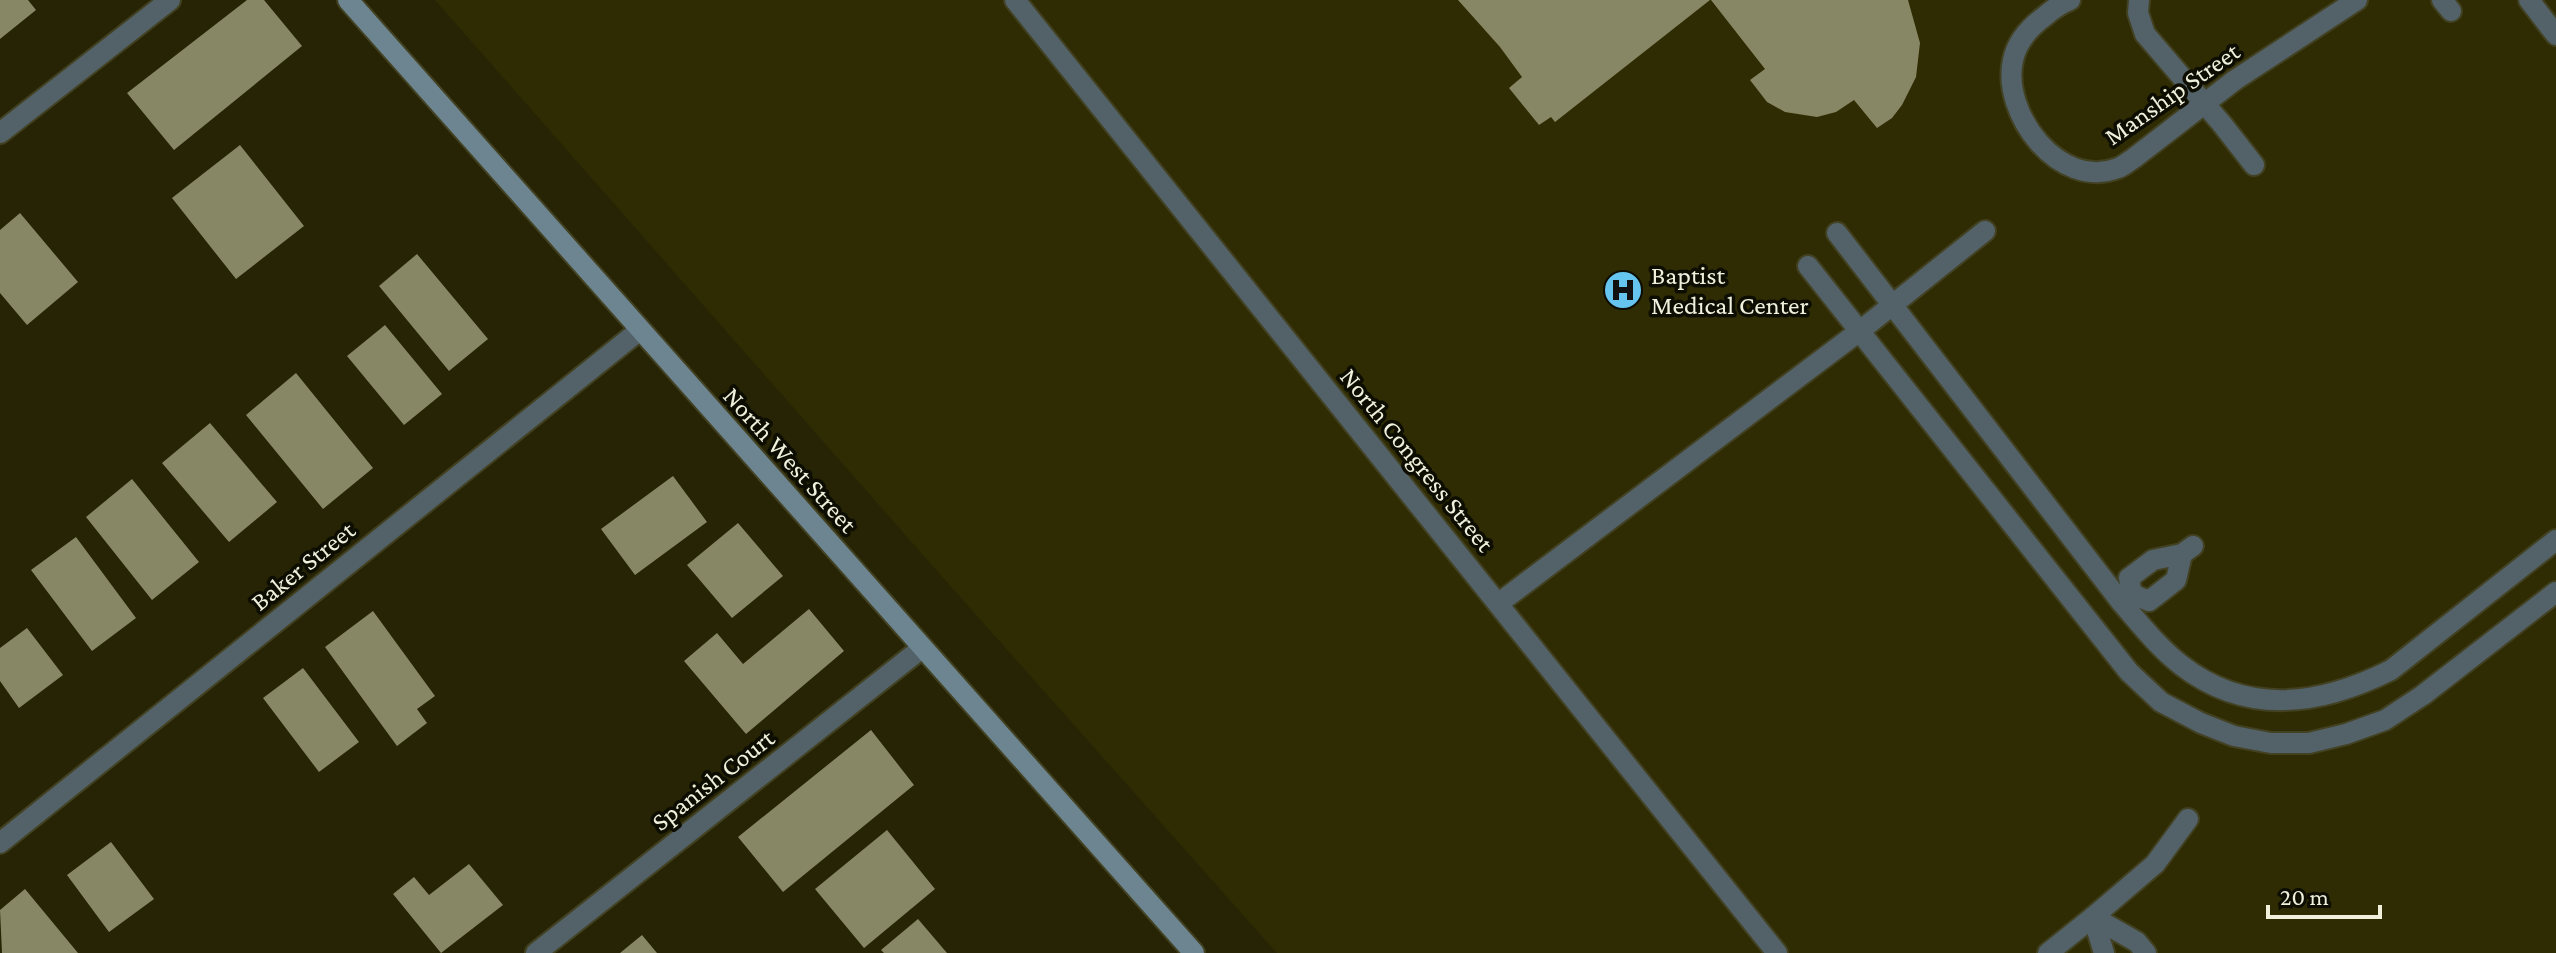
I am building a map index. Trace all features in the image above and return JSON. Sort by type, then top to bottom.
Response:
[{"type":"street","points":[[0,133],[170,0]]},
{"type":"street","name":"North West Street","points":[[348,0],[1194,953]]},
{"type":"street","name":"North Congress Street","points":[[1015,0],[1777,953]]},
{"type":"street","points":[[2139,0],[2138,13],[2145,34],[2254,165]]},
{"type":"street","name":"Manship Street","points":[[2064,1],[2033,25],[2022,39],[2013,59],[2012,89],[2031,130],[2056,159],[2085,170],[2104,170],[2118,168],[2235,80],[2357,0]]},
{"type":"street","points":[[2529,0],[2556,35]]},
{"type":"street","points":[[1499,603],[1861,330],[1985,231]]},
{"type":"street","points":[[1837,233],[2127,598],[2158,645],[2183,667],[2215,685],[2247,697],[2277,701],[2339,693],[2391,670],[2556,540]]},
{"type":"street","points":[[1808,266],[2129,672],[2161,702],[2201,723],[2234,736],[2271,743],[2309,743],[2385,720],[2423,695],[2556,592]]},
{"type":"street","name":"Baker Street","points":[[0,843],[640,330]]},
{"type":"street","points":[[2092,625],[2127,598],[2149,601],[2176,580],[2188,550],[2153,560],[2129,578],[2127,598]]},
{"type":"street","name":"Spanish Court","points":[[536,953],[922,648]]},
{"type":"street","points":[[2048,953],[2155,864],[2188,819]]},
{"type":"street","points":[[2093,917],[2104,953]]},
{"type":"street","points":[[2093,917],[2137,942],[2146,953]]},
{"type":"shaded area","name":"Baptist Medical Center","points":[[435,0],[2556,0],[2556,953],[1277,953]]},
{"type":"building","points":[[0,0],[28,0],[36,10],[0,39]]},
{"type":"building","points":[[247,0],[264,0],[302,46],[174,150],[127,93]]},
{"type":"building","points":[[1458,0],[1710,0],[1555,122],[1551,117],[1539,125],[1509,88],[1522,77]]},
{"type":"building","points":[[1711,0],[1908,0],[1920,43],[1916,77],[1902,105],[1892,118],[1877,128],[1854,100],[1836,112],[1817,117],[1785,112],[1767,102],[1750,80],[1765,69]]},
{"type":"building","points":[[240,145],[304,226],[236,279],[172,198]]},
{"type":"building","points":[[20,213],[78,282],[27,325],[0,293],[0,230]]},
{"type":"building","points":[[417,254],[488,339],[449,371],[379,286]]},
{"type":"building","points":[[385,325],[442,394],[404,425],[347,356]]},
{"type":"building","points":[[296,373],[373,468],[323,509],[246,415]]},
{"type":"building","points":[[210,423],[277,502],[229,542],[162,463]]},
{"type":"building","points":[[673,476],[707,522],[635,575],[601,529]]},
{"type":"building","points":[[132,479],[199,562],[152,600],[86,517]]},
{"type":"building","points":[[738,523],[783,576],[732,618],[687,565]]},
{"type":"building","points":[[76,537],[136,618],[92,651],[31,570]]},
{"type":"building","points":[[809,609],[844,651],[746,734],[684,661],[717,633],[743,664]]},
{"type":"building","points":[[373,611],[435,696],[417,709],[427,723],[397,746],[325,647]]},
{"type":"building","points":[[27,628],[63,675],[19,708],[0,681],[0,648]]},
{"type":"building","points":[[303,668],[359,742],[319,772],[263,698]]},
{"type":"building","points":[[871,730],[914,785],[783,892],[738,837]]},
{"type":"building","points":[[887,830],[935,889],[864,948],[815,889]]},
{"type":"building","points":[[111,842],[154,899],[109,932],[67,875]]},
{"type":"building","points":[[469,864],[503,905],[441,953],[393,894],[414,877],[429,895]]},
{"type":"building","points":[[25,889],[78,953],[2,953],[0,910]]},
{"type":"building","points":[[918,919],[947,953],[884,953],[881,950]]},
{"type":"building","points":[[642,935],[657,953],[620,953]]},
{"type":"place","name":"Baptist Medical Center","points":[[1623,290]]}]
